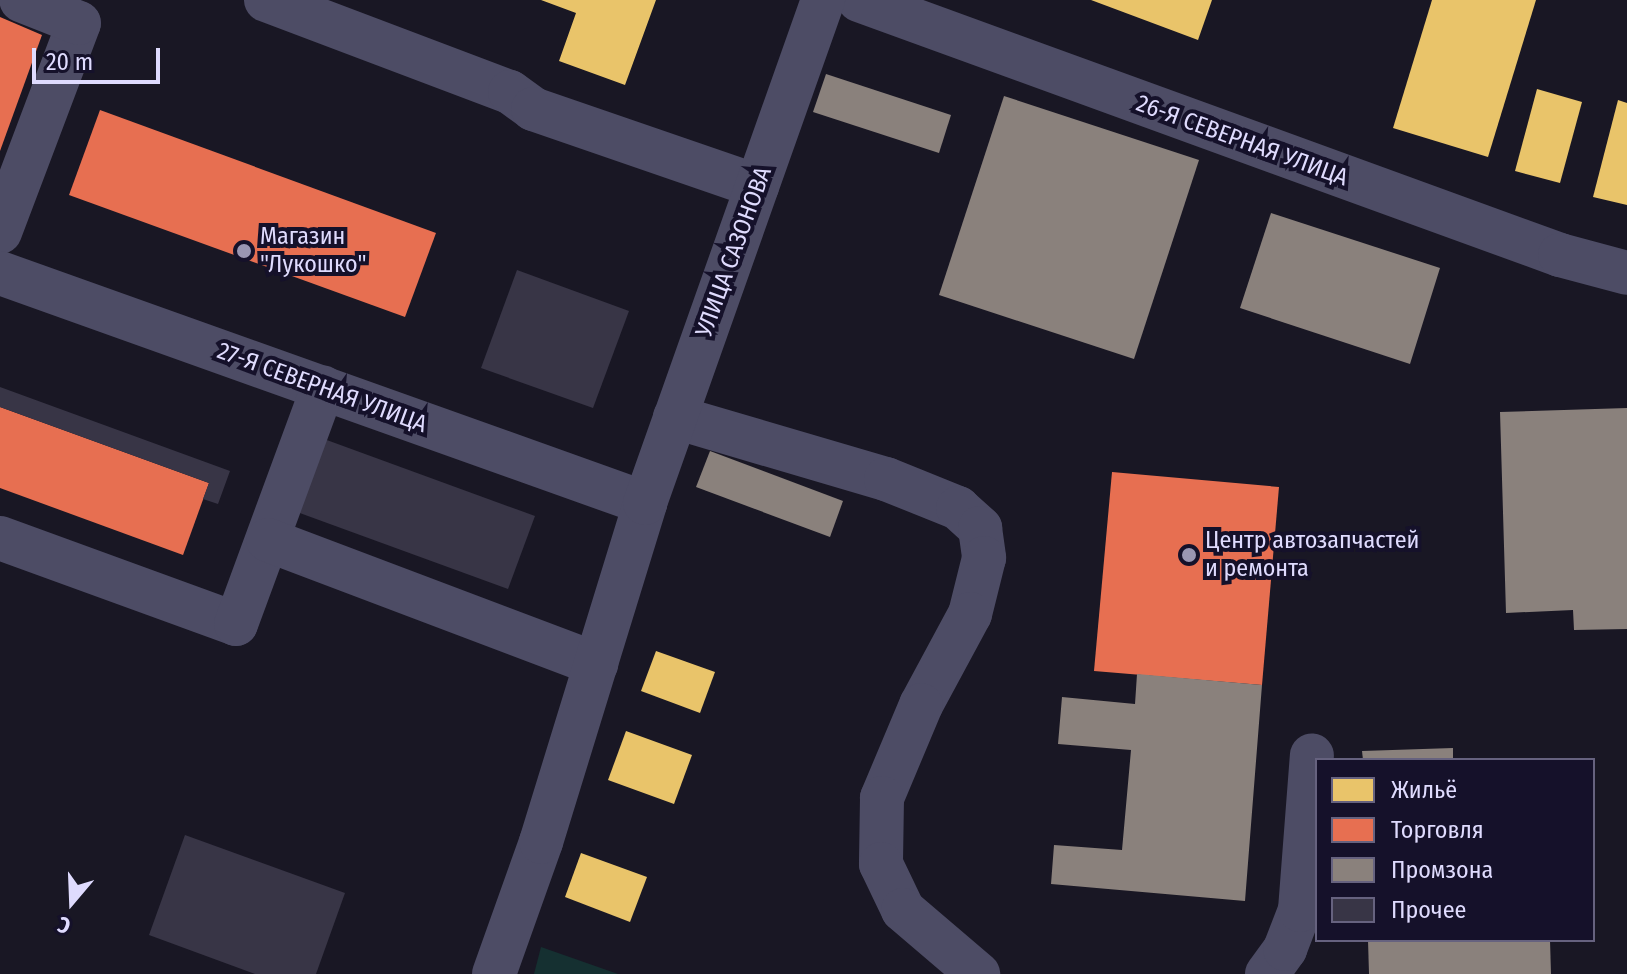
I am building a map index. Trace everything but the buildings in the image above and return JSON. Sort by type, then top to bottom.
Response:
[{"type":"street","points":[[0,232],[79,23],[21,0]]},
{"type":"street","points":[[266,0],[510,92],[533,109],[757,186]]},
{"type":"street","name":"УЛИЦА САЗОНОВА","points":[[494,974],[541,842],[645,503],[823,0]]},
{"type":"street","name":"26-Я СЕВЕРНАЯ УЛИЦА","points":[[859,0],[1501,235],[1627,273]]},
{"type":"street","name":"27-Я СЕВЕРНАЯ УЛИЦА","points":[[0,273],[645,503]]},
{"type":"street","points":[[0,538],[236,624],[323,388]]},
{"type":"street","points":[[675,417],[886,479],[958,508],[980,528],[984,558],[970,614],[921,705],[882,798],[881,864],[903,910],[978,974]]},
{"type":"street","points":[[268,540],[596,664]]},
{"type":"street","points":[[1267,974],[1285,949],[1300,910],[1312,755]]},
{"type":"green space","points":[[541,947],[618,974],[534,974]]},
{"type":"place","name":"Магазин \"Лукошко\"","points":[[244,251]]},
{"type":"place","name":"Центр автозапчастей и ремонта","points":[[1189,555]]}]
